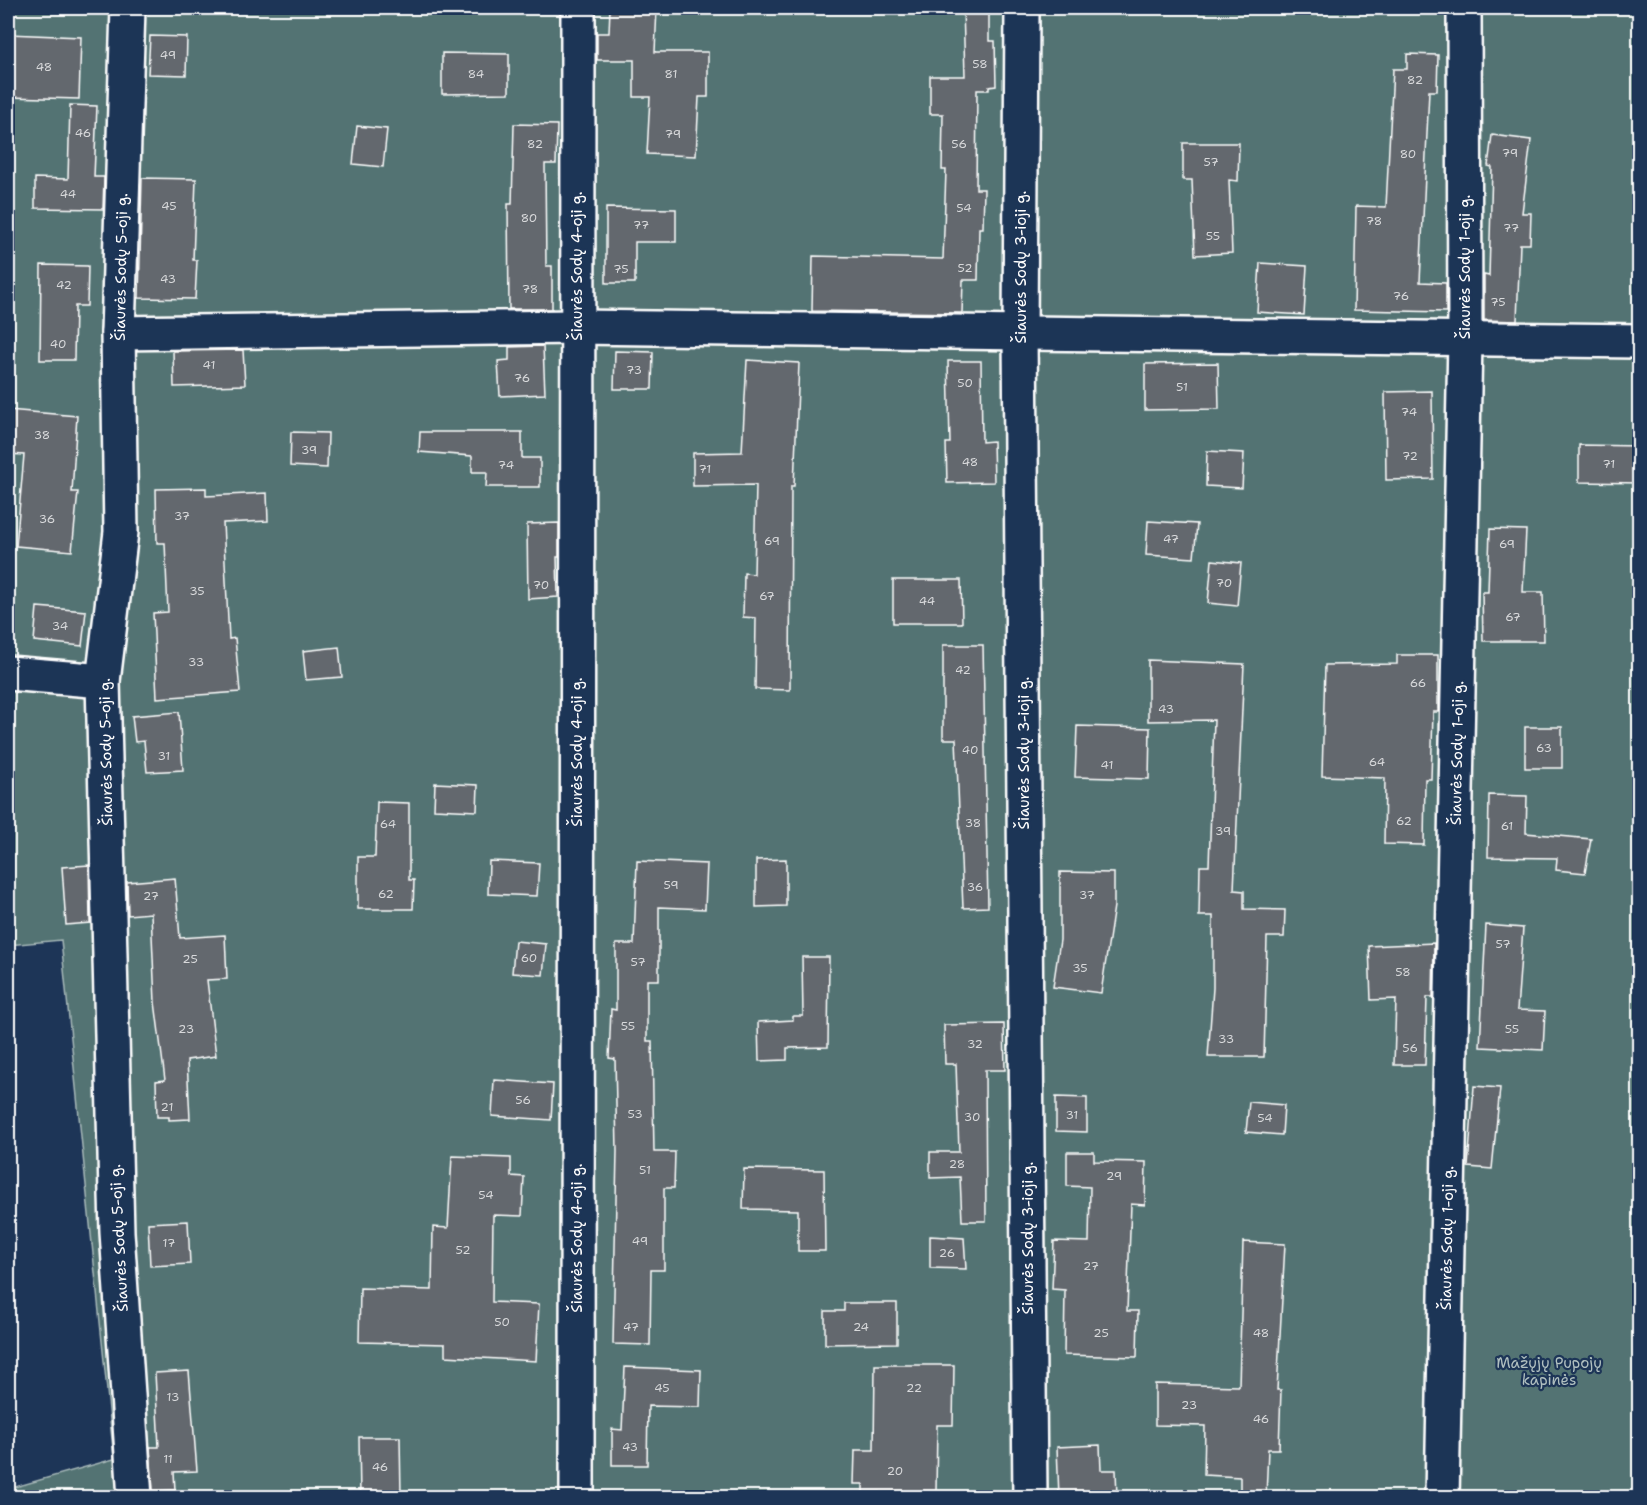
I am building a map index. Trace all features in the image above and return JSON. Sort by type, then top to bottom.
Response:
[{"type":"street","name":"Šiaurės Sodų 5-oji g.","points":[[128,8],[118,333],[121,532],[103,681],[117,1232],[135,1497]]},
{"type":"street","name":"Šiaurės Sodų 4-oji g.","points":[[577,1497],[578,8]]},
{"type":"street","name":"Šiaurės Sodų 3-ioji g.","points":[[1022,8],[1020,334],[1030,1497]]},
{"type":"street","name":"Šiaurės Sodų 1-oji g.","points":[[1442,1497],[1465,339],[1464,8]]},
{"type":"street","points":[[118,333],[576,327],[1640,341]]},
{"type":"street","points":[[8,673],[103,681]]},
{"type":"green space","name":"Mažųjų Pupojų kapinės","points":[[8,8],[1639,8],[1639,1497],[8,1497],[8,1489],[114,1459],[61,940],[8,945]]},
{"type":"building","points":[[610,8],[657,8],[655,52],[708,52],[708,97],[699,97],[696,156],[647,154],[650,97],[634,97],[634,60],[597,60],[597,33],[609,33]]},
{"type":"building","points":[[963,8],[989,8],[989,41],[995,41],[996,86],[989,87],[989,90],[977,90],[976,189],[984,189],[983,228],[979,228],[978,280],[963,280],[962,313],[812,311],[813,256],[943,259],[946,170],[942,170],[943,114],[930,114],[930,76],[965,76]]},
{"type":"building","points":[[8,34],[81,37],[79,99],[8,97]]},
{"type":"building","points":[[150,36],[187,37],[186,75],[148,74]]},
{"type":"building","points":[[442,53],[509,54],[509,93],[442,94]]},
{"type":"building","points":[[1407,54],[1438,55],[1437,91],[1429,91],[1420,282],[1446,283],[1446,312],[1354,310],[1356,206],[1386,207],[1393,69],[1407,69]]},
{"type":"building","points":[[70,105],[97,106],[94,177],[104,177],[103,209],[35,208],[35,178],[68,179]]},
{"type":"building","points":[[514,124],[557,125],[556,164],[545,164],[546,266],[552,266],[552,309],[509,309],[508,204],[512,204]]},
{"type":"building","points":[[357,126],[387,129],[383,167],[353,164]]},
{"type":"building","points":[[1492,135],[1531,140],[1522,213],[1531,213],[1530,244],[1520,244],[1517,321],[1484,320],[1484,275],[1489,276],[1492,167],[1488,166]]},
{"type":"building","points":[[1183,143],[1239,143],[1238,181],[1229,180],[1232,253],[1195,255],[1192,180],[1183,180]]},
{"type":"building","points":[[142,178],[196,179],[193,260],[197,260],[195,299],[139,298]]},
{"type":"building","points":[[606,208],[676,209],[676,242],[635,242],[635,283],[606,283]]},
{"type":"building","points":[[1260,263],[1307,266],[1304,315],[1257,312]]},
{"type":"building","points":[[41,265],[88,266],[87,306],[75,306],[74,360],[40,360]]},
{"type":"building","points":[[543,346],[545,394],[500,396],[498,361],[509,360],[509,347]]},
{"type":"building","points":[[243,350],[245,385],[174,387],[173,351]]},
{"type":"building","points":[[615,351],[653,352],[652,389],[614,389]]},
{"type":"building","points":[[747,360],[799,363],[794,486],[791,486],[790,690],[755,689],[756,618],[743,617],[744,573],[754,574],[756,485],[693,486],[693,453],[742,452]]},
{"type":"building","points":[[948,361],[981,361],[982,442],[993,441],[994,482],[947,483],[946,443],[950,443]]},
{"type":"building","points":[[1218,363],[1219,409],[1145,410],[1145,364]]},
{"type":"building","points":[[1432,391],[1433,479],[1386,480],[1385,392]]},
{"type":"building","points":[[8,410],[77,416],[72,492],[78,492],[72,551],[16,546],[24,455],[8,454]]},
{"type":"building","points":[[291,432],[328,433],[327,468],[290,466]]},
{"type":"building","points":[[420,432],[522,432],[522,458],[540,458],[540,487],[486,487],[487,472],[472,472],[472,456],[419,452]]},
{"type":"building","points":[[1579,445],[1640,446],[1640,483],[1579,482]]},
{"type":"building","points":[[1207,451],[1244,453],[1242,488],[1206,486]]},
{"type":"building","points":[[206,488],[206,496],[267,493],[268,521],[223,523],[229,639],[235,638],[240,692],[157,698],[153,613],[168,612],[165,543],[157,543],[156,489]]},
{"type":"building","points":[[1148,521],[1197,524],[1194,558],[1146,555]]},
{"type":"building","points":[[559,523],[558,597],[528,599],[527,524]]},
{"type":"building","points":[[1490,529],[1526,530],[1523,592],[1543,592],[1544,641],[1483,641],[1482,592],[1488,592]]},
{"type":"building","points":[[1212,560],[1241,563],[1237,606],[1208,603]]},
{"type":"building","points":[[893,580],[961,580],[962,623],[893,623]]},
{"type":"building","points":[[37,607],[86,611],[82,646],[34,641]]},
{"type":"building","points":[[943,645],[983,645],[988,907],[963,908],[956,739],[943,739]]},
{"type":"building","points":[[339,647],[342,677],[306,680],[303,651]]},
{"type":"building","points":[[1397,655],[1438,655],[1438,712],[1433,712],[1431,779],[1425,779],[1424,845],[1384,844],[1385,778],[1322,776],[1325,665],[1397,664]]},
{"type":"building","points":[[1148,660],[1244,664],[1234,890],[1244,891],[1244,909],[1285,910],[1284,937],[1267,937],[1264,1057],[1208,1057],[1213,988],[1213,916],[1199,916],[1200,866],[1209,866],[1214,720],[1148,721]]},
{"type":"building","points":[[179,712],[183,770],[147,772],[144,741],[135,742],[132,716]]},
{"type":"building","points":[[1077,726],[1150,728],[1149,779],[1075,777]]},
{"type":"building","points":[[1525,727],[1562,727],[1562,768],[1525,768]]},
{"type":"building","points":[[435,783],[478,785],[477,811],[434,809]]},
{"type":"building","points":[[1489,795],[1527,796],[1526,833],[1591,839],[1585,873],[1556,870],[1557,858],[1488,857]]},
{"type":"building","points":[[377,802],[409,803],[409,880],[414,880],[413,909],[358,909],[358,857],[375,857]]},
{"type":"building","points":[[786,859],[786,906],[756,907],[756,860]]},
{"type":"building","points":[[489,861],[539,863],[537,896],[488,894]]},
{"type":"building","points":[[637,861],[707,864],[705,909],[659,907],[659,980],[647,980],[647,1041],[652,1041],[654,1152],[675,1152],[674,1188],[664,1188],[664,1270],[651,1270],[650,1345],[613,1344],[617,1151],[615,1059],[609,1058],[611,1009],[616,1010],[616,944],[634,944]]},
{"type":"building","points":[[89,865],[90,923],[66,925],[62,867]]},
{"type":"building","points":[[1060,872],[1114,873],[1114,906],[1101,993],[1053,987],[1060,940]]},
{"type":"building","points":[[175,878],[180,938],[225,935],[227,979],[207,980],[216,1056],[187,1060],[190,1119],[169,1120],[169,1117],[157,1117],[156,1081],[165,1080],[155,1002],[151,913],[128,915],[127,882]]},
{"type":"building","points":[[1486,925],[1523,928],[1517,1010],[1545,1011],[1543,1050],[1480,1047]]},
{"type":"building","points":[[515,941],[546,944],[543,975],[512,973]]},
{"type":"building","points":[[1434,943],[1433,997],[1427,997],[1425,1065],[1394,1065],[1396,999],[1371,1000],[1369,946]]},
{"type":"building","points":[[802,957],[829,957],[828,1047],[787,1048],[787,1060],[759,1061],[758,1022],[793,1020],[793,1016],[803,1016]]},
{"type":"building","points":[[1004,1024],[1005,1070],[985,1070],[986,1221],[962,1221],[960,1177],[930,1178],[930,1152],[959,1152],[956,1064],[945,1064],[944,1025]]},
{"type":"building","points":[[494,1080],[553,1084],[551,1120],[492,1116]]},
{"type":"building","points":[[1474,1086],[1500,1088],[1492,1169],[1468,1167]]},
{"type":"building","points":[[1056,1097],[1087,1098],[1087,1132],[1056,1131]]},
{"type":"building","points":[[1249,1102],[1284,1105],[1282,1135],[1246,1132]]},
{"type":"building","points":[[1067,1152],[1094,1152],[1094,1161],[1146,1162],[1145,1205],[1131,1204],[1127,1311],[1138,1311],[1137,1357],[1064,1355],[1065,1290],[1052,1289],[1054,1241],[1089,1242],[1090,1187],[1067,1186]]},
{"type":"building","points":[[452,1156],[511,1158],[511,1176],[524,1177],[522,1216],[493,1215],[492,1302],[539,1304],[536,1361],[445,1356],[445,1344],[359,1342],[360,1288],[432,1290],[433,1227],[448,1228]]},
{"type":"building","points":[[744,1169],[824,1170],[825,1251],[798,1251],[798,1210],[743,1209]]},
{"type":"building","points":[[188,1221],[190,1264],[150,1266],[148,1223]]},
{"type":"building","points":[[930,1236],[964,1238],[966,1269],[930,1268]]},
{"type":"building","points":[[1243,1242],[1285,1244],[1277,1390],[1281,1390],[1279,1449],[1268,1449],[1266,1497],[1240,1497],[1240,1477],[1204,1475],[1205,1426],[1155,1425],[1155,1384],[1239,1386]]},
{"type":"building","points":[[844,1303],[897,1303],[897,1343],[825,1344],[825,1311],[844,1311]]},
{"type":"building","points":[[875,1365],[954,1365],[953,1425],[937,1425],[936,1493],[880,1496],[880,1492],[863,1492],[863,1484],[854,1484],[855,1450],[874,1450]]},
{"type":"building","points":[[625,1367],[701,1370],[700,1407],[648,1406],[647,1465],[612,1465],[612,1429],[622,1430]]},
{"type":"building","points":[[189,1371],[197,1471],[174,1472],[175,1490],[153,1491],[150,1447],[159,1447],[155,1373]]},
{"type":"building","points":[[359,1437],[400,1437],[401,1496],[360,1497]]},
{"type":"building","points":[[1100,1445],[1101,1470],[1116,1470],[1117,1497],[1059,1497],[1057,1447]]}]
